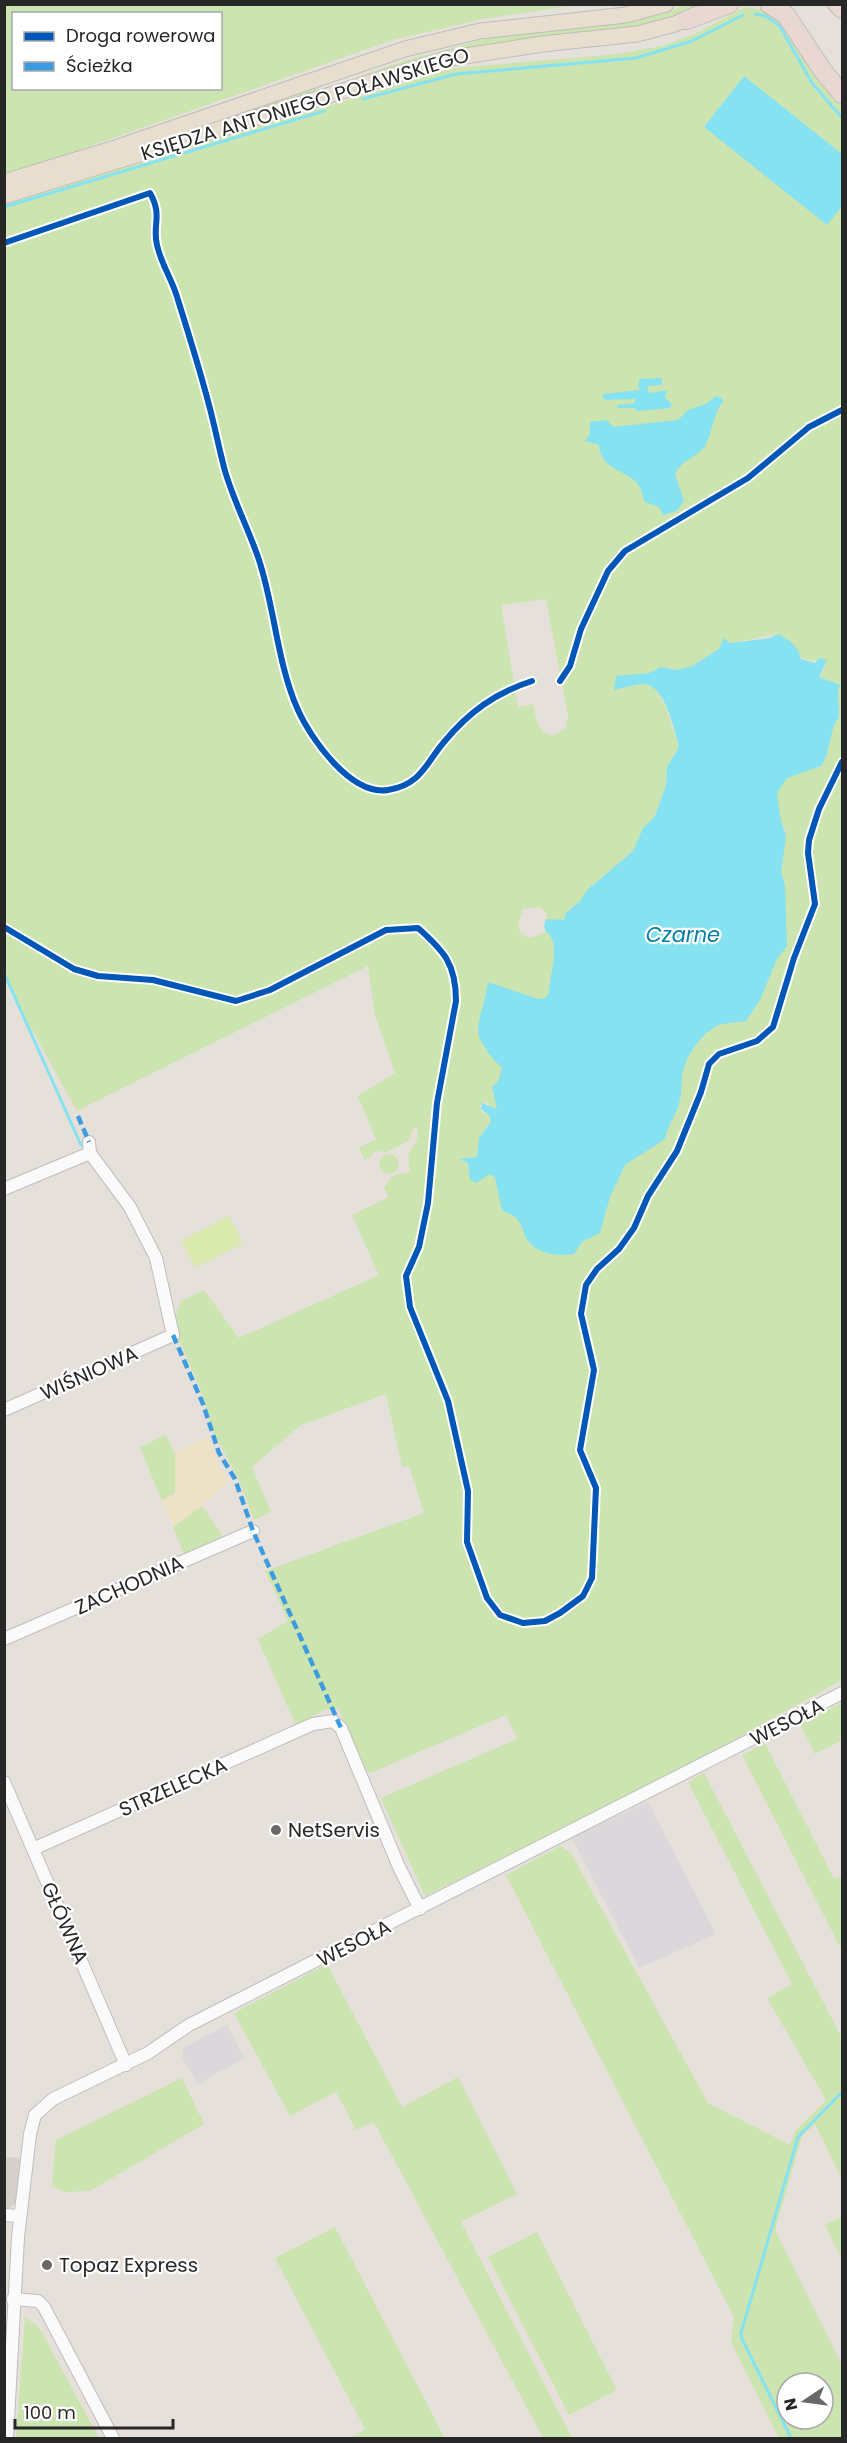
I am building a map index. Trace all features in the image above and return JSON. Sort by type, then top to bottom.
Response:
[{"type":"highway","points":[[687,20],[729,4]]},
{"type":"highway","points":[[769,4],[786,15],[843,94]]},
{"type":"highway","points":[[793,4],[808,48]]},
{"type":"highway","points":[[837,4],[843,9]]},
{"type":"main road","name":"KSIĘDZA ANTONIEGO POŁAWSKIEGO","points":[[4,182],[109,150],[413,46],[480,31],[626,15],[666,4]]},
{"type":"main road","name":"KSIĘDZA ANTONIEGO POŁAWSKIEGO","points":[[4,196],[446,58],[542,44],[637,34],[687,20],[713,4]]},
{"type":"street","name":"WIŚNIOWA","points":[[4,1189],[90,1147],[130,1207],[156,1258],[173,1335],[4,1410]]},
{"type":"street","name":"ZACHODNIA","points":[[4,1639],[253,1530]]},
{"type":"street","name":"WESOŁA","points":[[7,2439],[13,2299],[20,2216],[30,2134],[35,2115],[54,2099],[126,2065],[189,2025],[420,1910],[843,1693]]},
{"type":"street","name":"STRZELECKA","points":[[33,1849],[313,1724],[333,1721],[341,1728],[399,1867],[420,1910]]},
{"type":"street","name":"GŁÓWNA","points":[[4,1782],[126,2065]]},
{"type":"street","points":[[4,2215],[20,2216]]},
{"type":"street","points":[[13,2299],[38,2301],[44,2307],[113,2439]]},
{"type":"shaded area","points":[[648,1802],[716,1934],[639,1968],[572,1838]]},
{"type":"shaded area","points":[[227,2025],[244,2058],[197,2084],[182,2057],[183,2048]]},
{"type":"shaded area","points":[[4,2157],[22,2158],[17,2202],[5,2209]]},
{"type":"green space","points":[[4,5],[579,5],[483,19],[393,40],[5,176]]},
{"type":"green space","points":[[685,5],[702,5],[689,12],[646,26],[473,47],[352,78],[413,58],[497,36],[623,23],[663,14]]},
{"type":"green space","points":[[745,7],[765,10],[776,17],[789,32],[809,68],[842,107],[842,1680],[667,1777],[425,1896],[381,1798],[517,1739],[506,1715],[370,1773],[364,1769],[338,1708],[324,1710],[296,1726],[258,1639],[288,1621],[265,1571],[424,1513],[409,1466],[402,1467],[386,1394],[301,1425],[252,1467],[271,1512],[254,1520],[239,1480],[213,1432],[200,1388],[178,1338],[176,1314],[181,1301],[204,1290],[239,1338],[379,1275],[352,1215],[389,1197],[384,1188],[392,1176],[410,1172],[408,1154],[417,1140],[418,1128],[413,1129],[409,1141],[386,1152],[374,1151],[370,1158],[365,1160],[359,1148],[376,1139],[358,1096],[395,1073],[375,1015],[368,966],[77,1111],[5,981],[4,203],[454,68],[616,54],[662,46],[692,35]],"holes":[[[546,599],[568,716],[566,728],[553,736],[540,728],[533,704],[518,707],[501,605]],[[778,634],[794,652],[804,659],[827,660],[823,671],[788,722],[764,834],[784,827],[786,836],[671,1093],[472,1163],[461,1160],[477,1157],[479,1138],[491,1122],[490,1116],[482,1112],[480,1106],[485,1102],[497,1110],[566,973],[550,930],[531,938],[521,935],[518,926],[523,909],[540,907],[547,914],[546,919],[564,921],[565,914],[580,901],[587,890],[633,851],[643,828],[655,816],[666,785],[667,767],[679,747],[665,705],[656,689],[628,675],[650,673],[661,667],[677,670],[692,666],[719,649],[724,639],[730,643]],[[439,1110],[435,1176],[430,1177],[432,1111]]]},
{"type":"green space","points":[[322,85],[315,92],[17,183]]},
{"type":"green space","points":[[389,1154],[396,1157],[399,1164],[396,1171],[389,1174],[382,1171],[379,1164],[382,1157]]},
{"type":"green space","points":[[229,1216],[243,1243],[195,1268],[181,1241]]},
{"type":"green space","points":[[166,1435],[175,1453],[175,1493],[162,1501],[140,1447]]},
{"type":"green space","points":[[202,1506],[223,1536],[184,1554],[173,1527]]},
{"type":"green space","points":[[840,1704],[842,1707],[842,1740],[815,1754],[800,1724]]},
{"type":"green space","points":[[765,1743],[834,1879],[842,1876],[842,1951],[742,1755]]},
{"type":"green space","points":[[704,1773],[842,2038],[842,2179],[815,2124],[802,2136],[775,2230],[842,2365],[842,2438],[779,2438],[776,2431],[835,2431],[835,2371],[775,2371],[775,2430],[731,2342],[734,2317],[506,1875],[560,1846],[571,1853],[708,2103],[790,2145],[796,2130],[826,2100],[767,1998],[792,1984],[688,1782]]},
{"type":"green space","points":[[327,1964],[402,2107],[458,2077],[517,2194],[461,2222],[572,2438],[543,2438],[374,2122],[356,2130],[336,2092],[290,2116],[234,2013]]},
{"type":"green space","points":[[182,2078],[204,2124],[90,2191],[64,2192],[52,2186],[56,2140]]},
{"type":"green space","points":[[842,2216],[842,2259],[825,2225]]},
{"type":"green space","points":[[335,2227],[445,2438],[350,2438],[365,2429],[275,2258]]},
{"type":"green space","points":[[537,2232],[617,2390],[569,2415],[488,2257]]},
{"type":"green space","points":[[25,2317],[39,2327],[99,2438],[16,2438]]},
{"type":"sand","points":[[208,1436],[220,1468],[229,1481],[202,1506],[173,1527],[162,1501],[175,1493],[175,1453]]},
{"type":"water","points":[[744,76],[842,154],[842,206],[827,225],[704,127]]},
{"type":"water","points":[[662,378],[662,385],[648,386],[647,389],[650,393],[667,390],[665,398],[672,404],[670,408],[637,411],[634,408],[618,408],[617,405],[635,403],[635,399],[605,400],[603,398],[603,394],[640,390],[638,385],[640,379]]},
{"type":"water","points":[[716,396],[723,399],[723,402],[717,411],[705,446],[685,462],[675,475],[684,500],[677,511],[663,515],[659,507],[645,502],[636,482],[603,458],[599,445],[585,441],[590,434],[590,422],[607,420],[613,427],[678,420],[688,410],[706,404]]},
{"type":"water","name":"Czarne","points":[[778,634],[793,644],[801,659],[815,663],[819,658],[827,660],[819,677],[841,685],[838,688],[839,717],[834,725],[826,757],[821,766],[787,778],[777,793],[781,821],[786,836],[781,873],[785,885],[787,946],[777,959],[760,1000],[746,1021],[719,1025],[706,1034],[694,1047],[683,1070],[679,1105],[665,1139],[625,1165],[610,1197],[600,1233],[582,1242],[574,1254],[561,1255],[541,1251],[526,1238],[517,1219],[502,1210],[495,1178],[490,1174],[476,1183],[470,1180],[468,1163],[459,1159],[477,1157],[479,1138],[491,1122],[490,1116],[481,1109],[482,1103],[497,1109],[492,1087],[498,1082],[502,1068],[483,1045],[478,1028],[488,982],[538,999],[545,998],[549,993],[554,959],[552,939],[544,927],[546,919],[564,920],[565,914],[580,901],[587,890],[633,851],[643,828],[655,816],[666,785],[667,767],[679,747],[674,729],[667,708],[657,691],[642,684],[614,690],[616,676],[649,673],[661,667],[677,670],[692,666],[719,649],[724,638],[730,643],[770,638]]},
{"type":"waterway","points":[[755,14],[765,16],[779,25],[812,83],[842,118]]},
{"type":"waterway","points":[[363,99],[456,74],[636,58],[692,41],[743,15]]},
{"type":"waterway","points":[[4,207],[324,111]]},
{"type":"waterway","points":[[4,973],[81,1145]]},
{"type":"waterway","points":[[791,2438],[741,2333],[798,2137],[842,2092]]},
{"type":"marked path","points":[[78,1116],[89,1142]]},
{"type":"marked path","points":[[173,1335],[203,1404],[219,1453],[235,1479],[253,1531],[341,1728]]},
{"type":"cycle path","points":[[4,243],[150,193],[157,214],[156,238],[159,252],[176,293],[194,352],[229,482],[259,560],[291,692],[312,736],[322,750],[347,775],[360,784],[374,789],[388,790],[408,783],[422,772],[444,742],[473,713],[506,691],[532,681]]},
{"type":"cycle path","points":[[560,681],[570,666],[581,629],[608,571],[625,551],[748,478],[809,427],[842,410]]},
{"type":"cycle path","points":[[4,927],[74,969],[98,976],[153,980],[236,1001],[270,990],[386,930],[418,928],[441,951],[454,977],[456,1001],[437,1103],[428,1203],[419,1247],[406,1276],[410,1307],[448,1401],[468,1491],[467,1542],[487,1598],[500,1615],[523,1623],[545,1621],[583,1596],[592,1578],[596,1488],[580,1450],[594,1370],[581,1314],[586,1285],[597,1269],[619,1249],[634,1228],[648,1196],[677,1151],[701,1092],[709,1064],[719,1054],[757,1041],[773,1027],[794,958],[815,904],[808,853],[809,840],[819,809],[842,762]]},
{"type":"place","name":"NetServis","points":[[276,1830]]},
{"type":"place","name":"Topaz Express","points":[[47,2265]]}]
